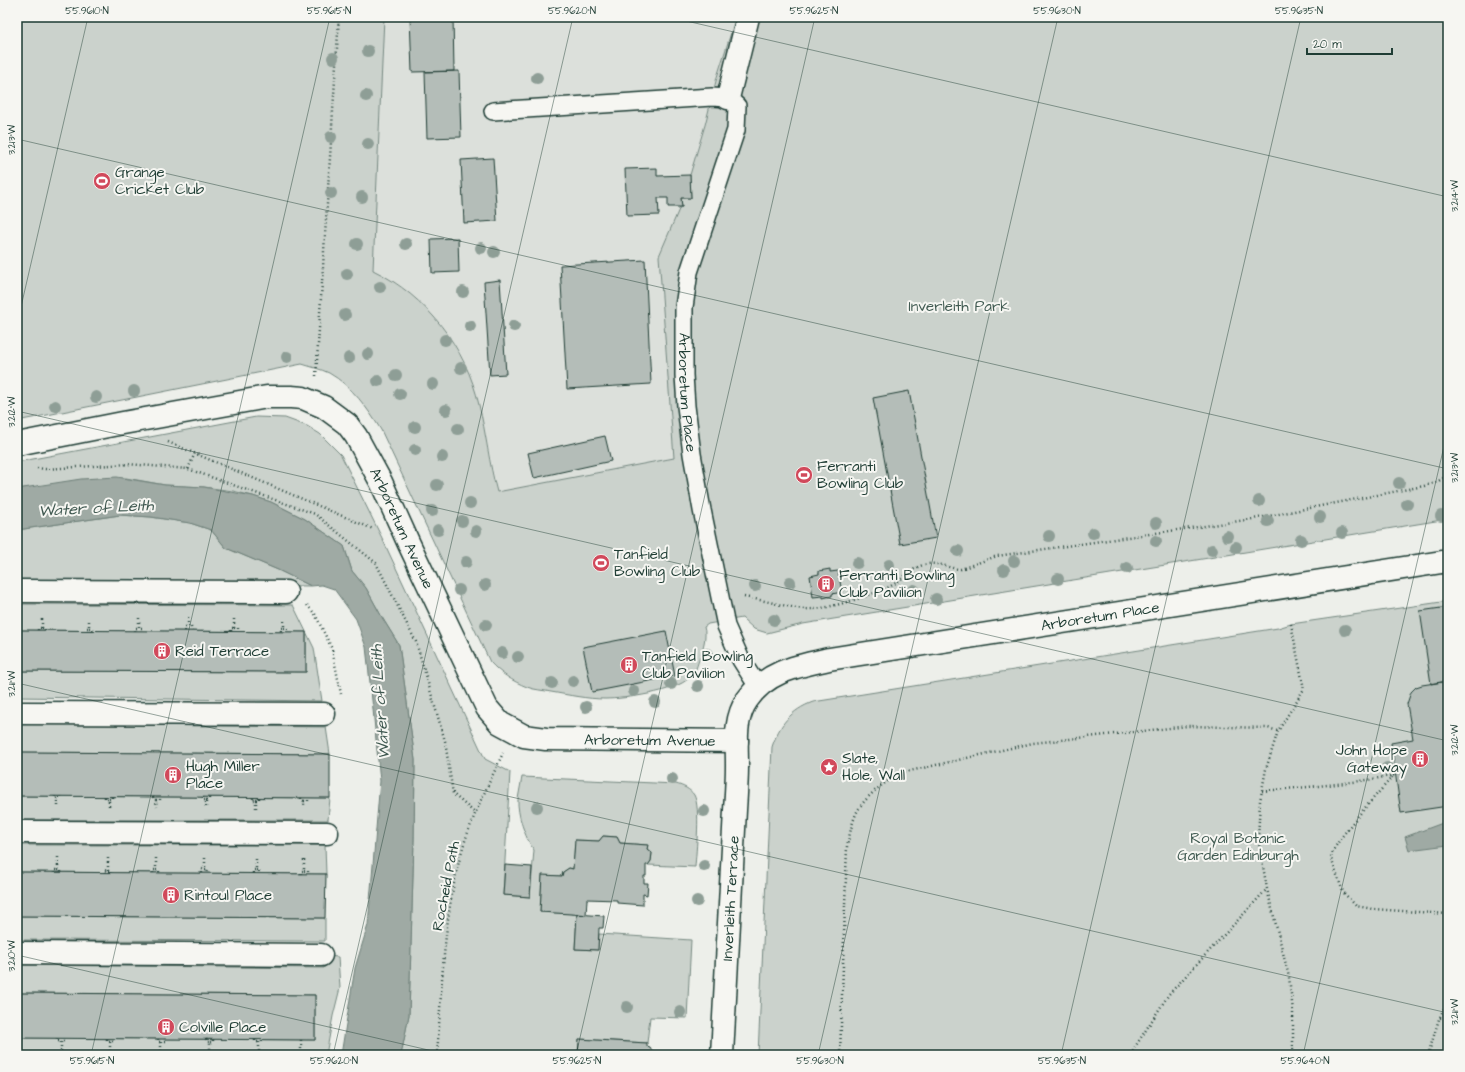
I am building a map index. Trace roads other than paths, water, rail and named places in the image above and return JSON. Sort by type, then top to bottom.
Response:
[{"type":"street","points":[[728,98],[748,17]]},
{"type":"street","name":"Arboretum Avenue","points":[[17,444],[267,397],[291,396],[313,402],[335,413],[347,424],[356,436],[381,482],[487,708],[500,723],[524,736],[556,740],[737,741]]},
{"type":"street","name":"Arboretum Place","points":[[737,741],[741,712],[748,699],[758,687],[782,671],[791,668],[829,659],[1448,561]]},
{"type":"street","points":[[17,591],[286,592]]},
{"type":"street","points":[[17,713],[324,714]]},
{"type":"street","name":"Inverleith Terrace","points":[[722,1055],[736,790],[737,741]]},
{"type":"street","points":[[17,832],[327,833]]},
{"type":"street","points":[[17,953],[321,955]]},
{"type":"lane","points":[[493,111],[712,97],[728,98]]},
{"type":"lane","name":"Arboretum Place","points":[[728,98],[737,106],[736,130],[689,272],[684,307],[684,375],[686,406],[701,503],[726,626],[741,660],[758,687]]},
{"type":"water","name":"Water of Leith","points":[[117,477],[165,485],[204,487],[253,496],[271,502],[305,519],[344,546],[352,571],[366,588],[399,645],[415,760],[409,1015],[401,1055],[341,1055],[355,968],[368,925],[380,781],[366,647],[356,619],[334,589],[322,585],[311,586],[226,548],[211,530],[190,523],[151,517],[120,515],[17,530],[17,489],[81,479]]},
{"type":"water","points":[[1448,821],[1448,845],[1409,850],[1405,837]]},
{"type":"place","name":"Grange Cricket Club","points":[[102,181]]},
{"type":"place","name":"Ferranti Bowling Club","points":[[804,475]]},
{"type":"place","name":"Tanfield Bowling Club","points":[[601,563]]},
{"type":"place","name":"Ferranti Bowling Club Pavilion","points":[[826,584]]},
{"type":"place","name":"Reid Terrace","points":[[162,651]]},
{"type":"place","name":"Tanfield Bowling Club Pavilion","points":[[629,665]]},
{"type":"place","name":"John Hope Gateway","points":[[1420,759]]},
{"type":"place","name":"Slate, Hole, Wall","points":[[829,767]]},
{"type":"place","name":"Hugh Miller Place","points":[[173,775]]},
{"type":"place","name":"Rintoul Place","points":[[171,895]]},
{"type":"place","name":"Colville Place","points":[[166,1027]]},
{"type":"park label","name":"Inverleith Park","points":[[959,306]]},
{"type":"park label","name":"Royal Botanic Garden Edinburgh","points":[[1238,846]]}]
